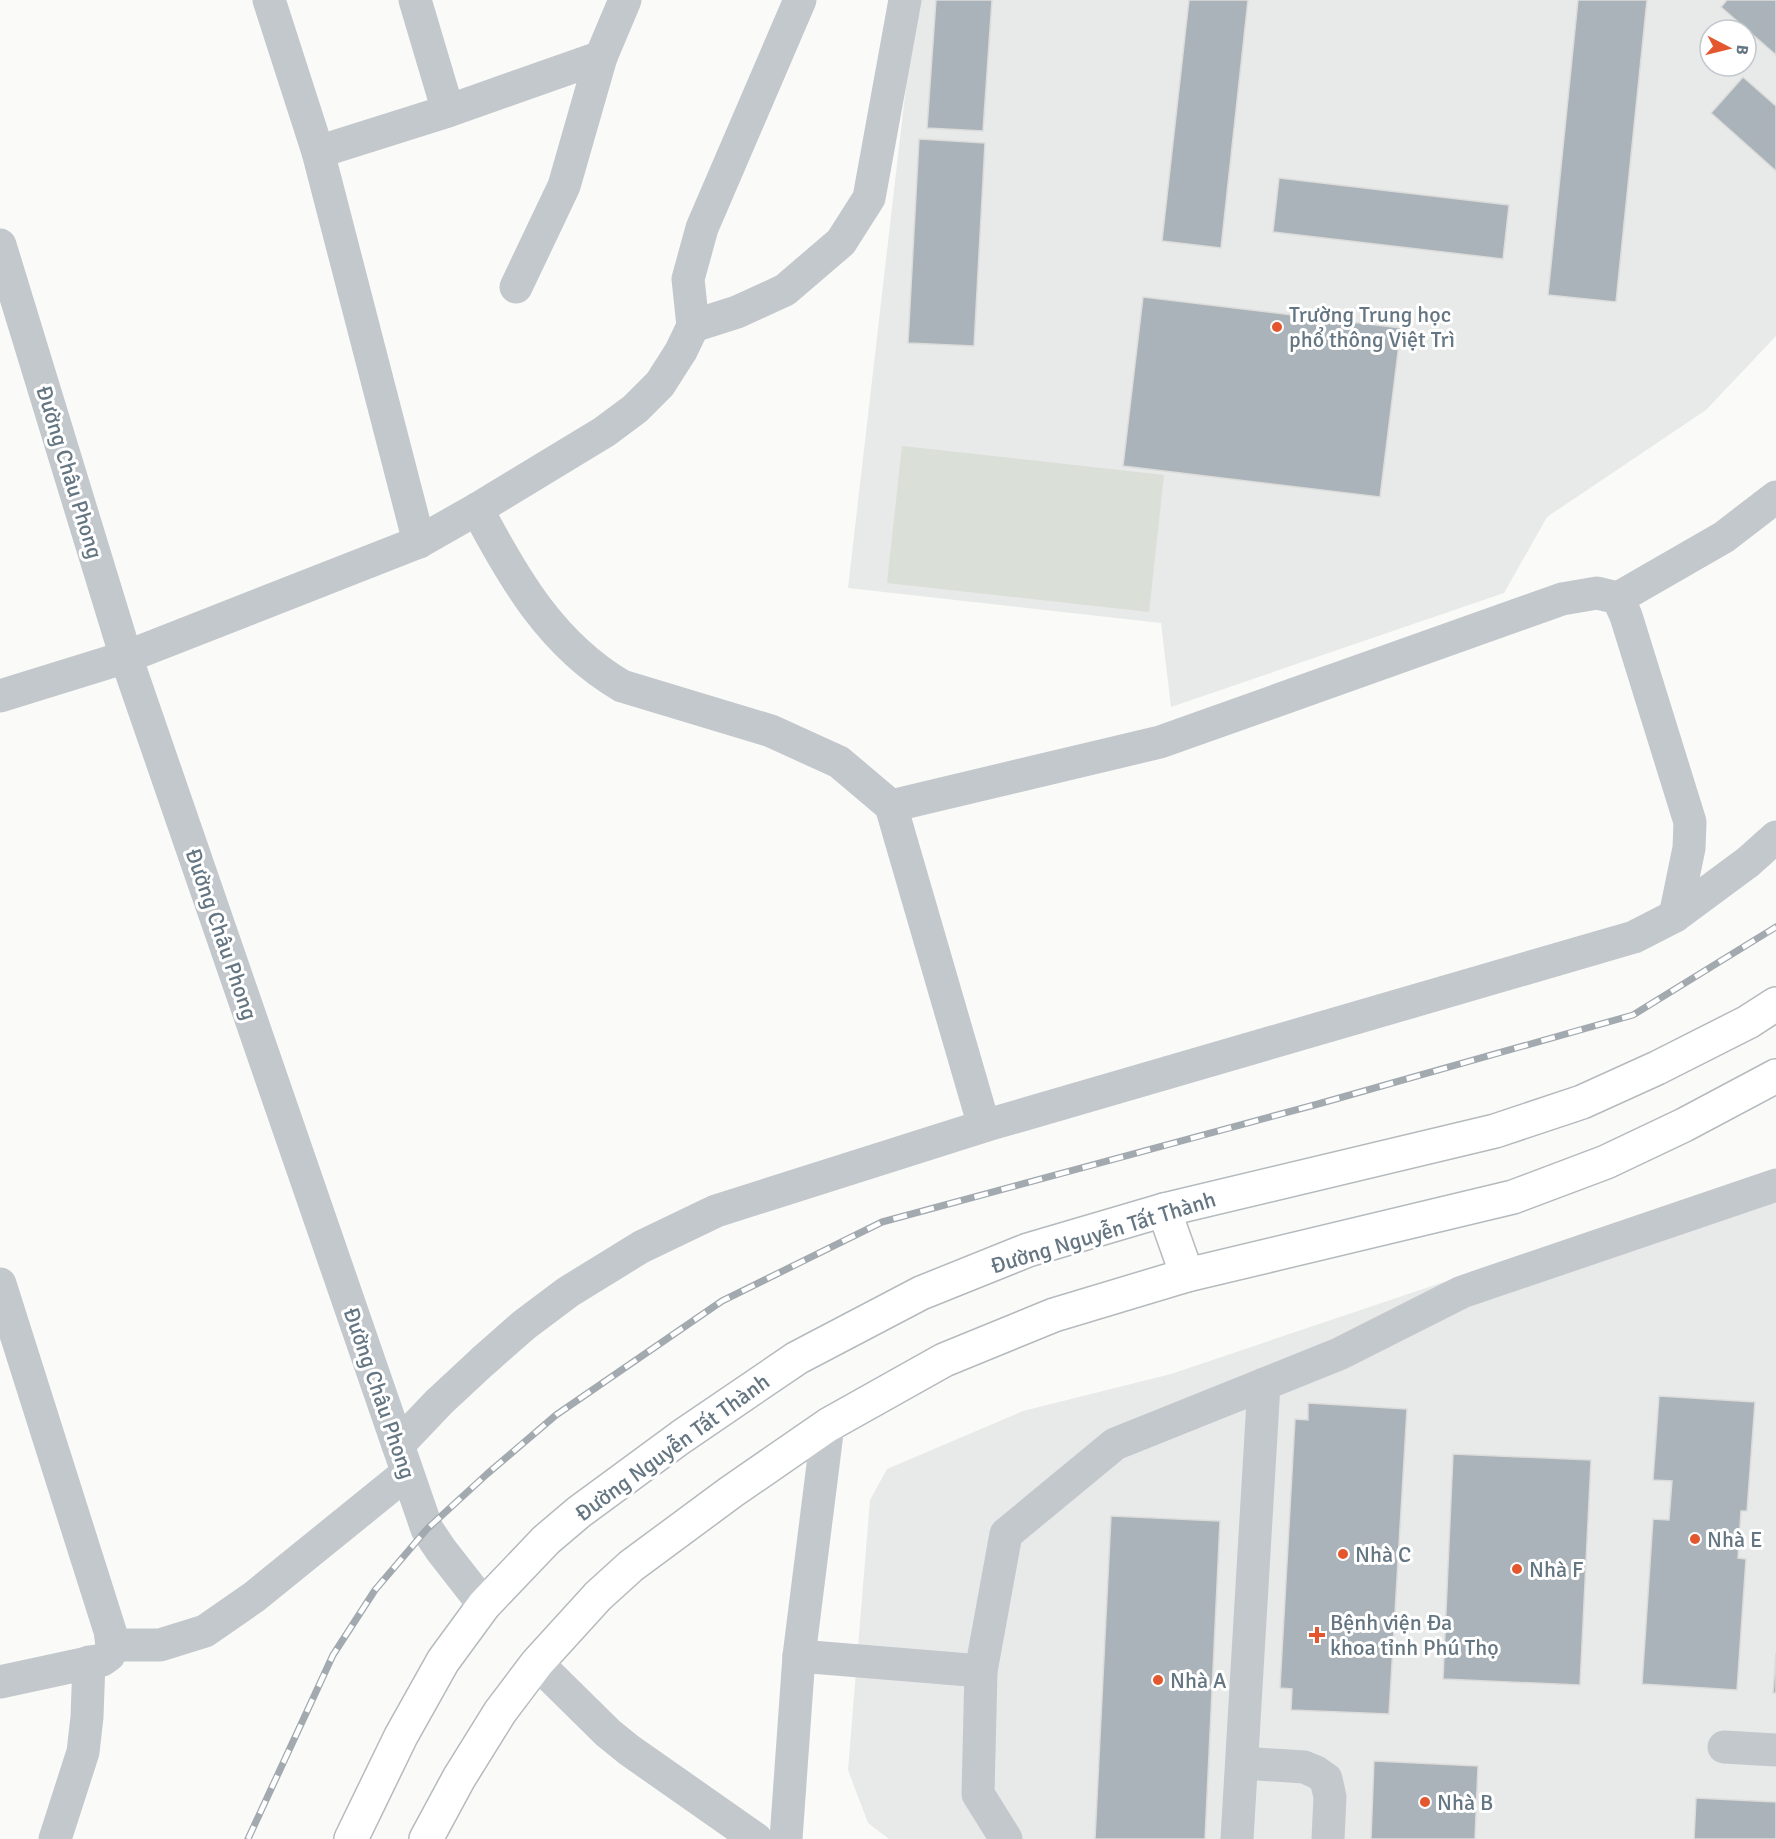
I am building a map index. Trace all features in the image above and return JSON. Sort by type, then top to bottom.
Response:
[{"type":"main road","name":"Đường Nguyễn Tất Thành","points":[[351,1839],[401,1736],[443,1661],[484,1605],[546,1540],[579,1512],[681,1437],[797,1358],[921,1293],[1028,1250],[1164,1210],[1495,1131],[1582,1102],[1738,1028],[1776,1004]]},
{"type":"main road","points":[[426,1839],[459,1778],[500,1712],[537,1663],[597,1596],[631,1566],[731,1492],[828,1425],[955,1356],[1054,1314],[1187,1275],[1513,1197],[1606,1162],[1684,1125],[1776,1076]]},
{"type":"main road","points":[[1164,1210],[1187,1275]]},
{"type":"street","points":[[269,0],[318,152],[419,542]]},
{"type":"street","points":[[415,0],[448,111]]},
{"type":"street","points":[[516,287],[564,186],[601,57],[625,0]]},
{"type":"street","points":[[0,696],[126,657],[419,542],[603,432],[635,409],[660,384],[681,351],[693,326],[688,279],[702,228],[800,0]]},
{"type":"street","points":[[693,326],[737,312],[784,290],[841,242],[869,198],[906,0]]},
{"type":"street","points":[[318,152],[448,111],[601,57]]},
{"type":"street","name":"Đường Châu Phong","points":[[0,245],[126,657],[427,1529],[484,1605]]},
{"type":"street","points":[[891,806],[1160,742],[1562,599],[1597,593],[1618,598],[1724,537],[1776,497]]},
{"type":"street","points":[[477,509],[504,559],[538,611],[586,662],[605,677],[622,686],[771,731],[840,762],[891,806],[984,1126]]},
{"type":"street","points":[[1618,598],[1626,616],[1690,822],[1689,848],[1675,915]]},
{"type":"street","points":[[0,1682],[100,1654],[160,1645],[205,1631],[254,1597],[403,1459],[439,1402],[524,1325],[568,1292],[641,1246],[716,1211],[984,1126],[1634,937],[1675,915],[1748,862],[1776,837]]},
{"type":"street","points":[[1006,1839],[978,1794],[981,1671],[1006,1534],[1114,1444],[1339,1354],[1462,1292],[1776,1185]]},
{"type":"street","points":[[0,1284],[10,1351],[106,1620],[87,1717],[83,1752],[55,1839]]},
{"type":"street","points":[[1237,1839],[1264,1384]]},
{"type":"street","points":[[786,1839],[800,1656],[828,1425]]},
{"type":"street","points":[[800,1656],[981,1671]]},
{"type":"street","points":[[537,1663],[608,1733],[756,1839]]},
{"type":"street","points":[[1724,1747],[1776,1749]]},
{"type":"street","points":[[1242,1763],[1304,1767],[1326,1779],[1330,1797],[1328,1839]]},
{"type":"shaded area","name":"Trường Trung học phổ thông Việt Trì","points":[[916,0],[1776,0],[1776,336],[1706,410],[1547,517],[1504,593],[1171,707],[1161,623],[848,588]]},
{"type":"shaded area","points":[[902,446],[1164,475],[1149,612],[887,583]]},
{"type":"shaded area","name":"Bệnh viện Đa khoa tỉnh Phú Thọ","points":[[1776,1170],[1776,1839],[889,1839],[868,1823],[848,1770],[870,1500],[887,1469],[1023,1411],[1171,1374]]},
{"type":"building","points":[[936,0],[992,0],[983,131],[927,128]]},
{"type":"building","points":[[1189,0],[1248,0],[1221,248],[1162,241]]},
{"type":"building","points":[[1578,0],[1647,0],[1616,302],[1548,295]]},
{"type":"building","points":[[1727,0],[1776,0],[1776,55],[1758,39],[1758,18],[1734,18],[1721,7]]},
{"type":"building","points":[[1742,78],[1776,106],[1776,171],[1711,113]]},
{"type":"building","points":[[919,139],[985,143],[974,346],[908,343]]},
{"type":"building","points":[[1279,178],[1509,205],[1503,259],[1273,232]]},
{"type":"building","points":[[1143,297],[1401,328],[1380,497],[1123,466]]},
{"type":"building","name":"Nhà E","points":[[1659,1396],[1755,1402],[1747,1511],[1741,1511],[1738,1558],[1746,1559],[1737,1690],[1642,1684],[1653,1519],[1669,1520],[1672,1481],[1653,1480]]},
{"type":"building","name":"Nhà C","points":[[1308,1403],[1407,1409],[1389,1714],[1291,1710],[1292,1689],[1280,1688],[1295,1419],[1308,1420]]},
{"type":"building","name":"Nhà F","points":[[1453,1454],[1591,1460],[1580,1685],[1443,1679]]},
{"type":"building","name":"Nhà A","points":[[1111,1516],[1220,1521],[1205,1839],[1095,1839]]},
{"type":"building","points":[[1776,1653],[1776,1693],[1773,1693]]},
{"type":"building","name":"Nhà B","points":[[1374,1761],[1478,1766],[1475,1839],[1371,1839]]},
{"type":"building","points":[[1696,1798],[1776,1802],[1776,1839],[1694,1839]]},
{"type":"railway","points":[[248,1839],[333,1655],[375,1590],[427,1529],[556,1415],[722,1301],[882,1222],[1318,1104],[1633,1015],[1776,927]]},
{"type":"place","name":"Trường Trung học phổ thông Việt Trì","points":[[1277,327]]},
{"type":"place","name":"Nhà E","points":[[1695,1539]]},
{"type":"place","name":"Nhà C","points":[[1343,1554]]},
{"type":"place","name":"Nhà F","points":[[1517,1569]]},
{"type":"place","name":"Bệnh viện Đa khoa tỉnh Phú Thọ","points":[[1317,1635]]},
{"type":"place","name":"Nhà A","points":[[1158,1680]]},
{"type":"place","name":"Nhà B","points":[[1425,1802]]}]
